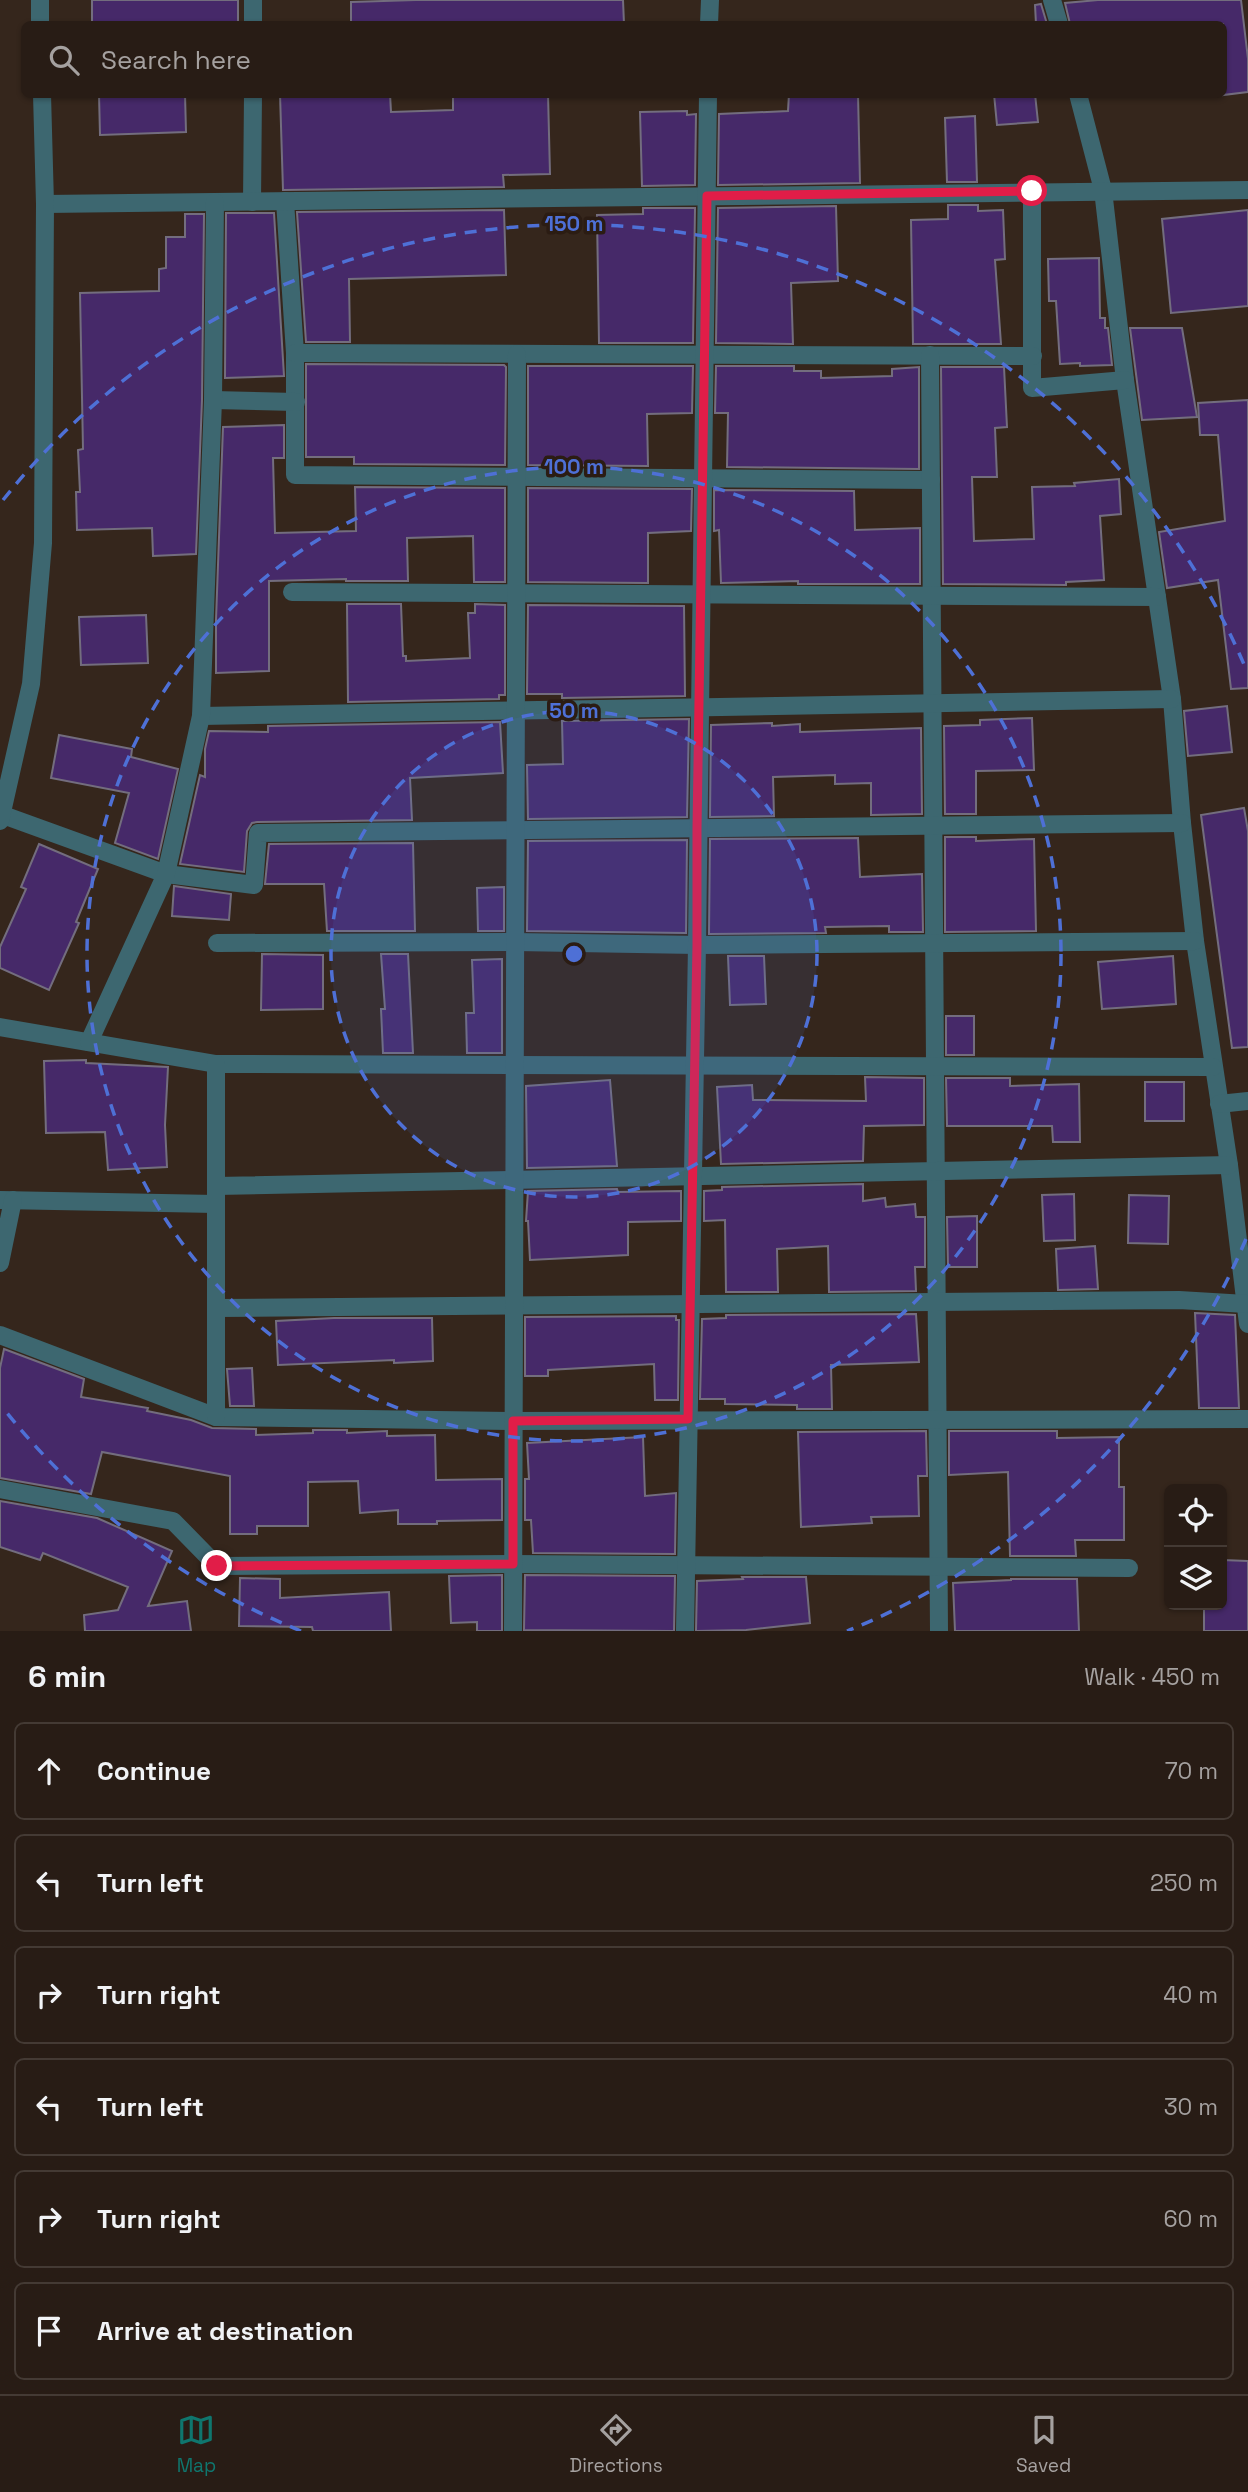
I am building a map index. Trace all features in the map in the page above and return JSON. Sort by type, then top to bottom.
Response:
[{"type":"street","points":[[40,0],[40,21]]},
{"type":"street","points":[[253,0],[253,21]]},
{"type":"street","points":[[709,21],[710,0]]},
{"type":"street","points":[[1052,0],[1058,21]]},
{"type":"street","points":[[42,98],[45,204],[43,543],[31,684],[1,818],[166,874],[254,885],[258,833],[1182,823]]},
{"type":"street","points":[[252,202],[253,98]]},
{"type":"street","points":[[685,1631],[708,98]]},
{"type":"street","points":[[1079,98],[1103,190],[1125,380],[1172,699],[1195,941],[1229,1165],[1248,1324]]},
{"type":"street","points":[[45,204],[1248,190]]},
{"type":"street","points":[[1032,191],[1032,388],[1125,380]]},
{"type":"street","points":[[285,201],[295,353],[295,475],[931,480]]},
{"type":"street","points":[[89,1042],[166,874],[201,716],[213,400],[215,202]]},
{"type":"street","points":[[295,353],[1032,356]]},
{"type":"street","points":[[513,1631],[517,354]]},
{"type":"street","points":[[930,355],[939,1631]]},
{"type":"street","points":[[213,400],[296,402]]},
{"type":"street","points":[[292,592],[1157,597]]},
{"type":"street","points":[[201,716],[1172,699]]},
{"type":"street","points":[[217,943],[515,942],[697,945],[1195,941]]},
{"type":"street","points":[[0,1027],[216,1064],[1213,1068]]},
{"type":"street","points":[[216,1064],[216,1417]]},
{"type":"street","points":[[1219,1104],[1248,1101]]},
{"type":"street","points":[[0,1263],[7,1200],[216,1195],[514,1180],[1229,1165]]},
{"type":"street","points":[[216,1308],[1179,1300],[1246,1304]]},
{"type":"street","points":[[0,1335],[216,1417],[513,1421],[1248,1419]]},
{"type":"street","points":[[0,1489],[173,1521],[217,1566],[513,1564],[1129,1568]]},
{"type":"building","points":[[92,0],[238,0],[238,21],[92,21]]},
{"type":"building","points":[[623,0],[624,21],[351,21],[351,2]]},
{"type":"building","points":[[1098,0],[1241,0],[1248,59],[1248,92],[1227,95],[1227,21],[1069,21],[1065,3]]},
{"type":"building","points":[[1041,4],[1046,21],[1036,21],[1035,5]]},
{"type":"building","points":[[99,98],[185,98],[186,132],[100,135]]},
{"type":"building","points":[[280,98],[390,98],[391,112],[453,110],[453,98],[548,98],[550,174],[503,175],[504,187],[283,190]]},
{"type":"building","points":[[789,98],[858,98],[860,183],[718,185],[719,114],[788,111]]},
{"type":"building","points":[[994,98],[1035,98],[1038,122],[997,125]]},
{"type":"building","points":[[687,111],[687,115],[696,114],[695,185],[642,186],[640,112]]},
{"type":"building","points":[[975,116],[977,182],[947,182],[945,118]]},
{"type":"building","points":[[948,205],[978,205],[978,211],[1003,210],[1005,259],[995,260],[1001,344],[913,344],[911,220],[948,219]]},
{"type":"building","points":[[836,206],[838,281],[791,283],[793,344],[716,343],[718,208]]},
{"type":"building","points":[[643,208],[695,208],[693,343],[599,343],[597,215],[643,214]]},
{"type":"building","points":[[504,210],[506,275],[349,279],[350,342],[306,342],[297,212]]},
{"type":"building","points":[[1248,210],[1248,306],[1171,313],[1162,219]]},
{"type":"building","points":[[226,213],[274,213],[284,376],[225,378]]},
{"type":"building","points":[[185,214],[204,214],[202,400],[196,554],[153,556],[152,528],[77,530],[76,492],[80,492],[78,450],[83,449],[80,293],[159,291],[159,269],[166,268],[166,237],[185,237]]},
{"type":"building","points":[[1099,258],[1100,318],[1105,318],[1105,328],[1108,328],[1112,365],[1060,364],[1056,301],[1049,301],[1048,259]]},
{"type":"building","points":[[1130,328],[1182,328],[1197,417],[1142,420]]},
{"type":"building","points":[[306,364],[504,365],[505,465],[354,464],[354,457],[306,457]]},
{"type":"building","points":[[528,366],[693,366],[692,413],[647,414],[648,466],[528,465]]},
{"type":"building","points":[[716,366],[794,366],[794,371],[821,371],[821,378],[892,376],[892,369],[919,367],[919,469],[727,467],[728,413],[715,413]]},
{"type":"building","points":[[941,367],[1004,367],[1007,427],[995,428],[997,477],[972,477],[974,541],[1034,539],[1032,487],[1075,486],[1074,483],[1119,479],[1121,514],[1100,516],[1104,580],[1066,582],[1066,585],[943,584]]},
{"type":"building","points":[[1248,400],[1248,688],[1231,689],[1218,580],[1167,588],[1159,532],[1225,521],[1218,435],[1200,435],[1198,403]]},
{"type":"building","points":[[284,425],[284,458],[273,458],[275,533],[356,531],[355,487],[505,488],[505,582],[474,582],[473,536],[407,538],[408,581],[269,581],[269,671],[216,673],[223,427]]},
{"type":"building","points":[[528,488],[692,489],[691,531],[648,533],[648,583],[528,582]]},
{"type":"building","points":[[714,490],[854,491],[855,530],[920,528],[920,584],[798,584],[798,581],[721,583],[719,530],[714,531]]},
{"type":"building","points":[[347,604],[401,604],[403,656],[406,656],[406,661],[470,658],[468,613],[475,613],[475,604],[505,605],[505,695],[499,695],[499,699],[348,702]]},
{"type":"building","points":[[528,605],[684,606],[685,696],[562,698],[562,694],[527,694]]},
{"type":"building","points":[[146,615],[148,663],[81,665],[79,617]]},
{"type":"building","points":[[1227,706],[1232,752],[1188,756],[1184,711]]},
{"type":"building","points":[[1032,718],[1034,770],[976,771],[976,814],[945,814],[944,726],[980,725],[980,720]]},
{"type":"building","points":[[689,719],[687,817],[528,819],[527,765],[563,764],[562,721]]},
{"type":"building","points":[[500,722],[503,773],[410,778],[412,820],[257,822],[252,823],[247,831],[244,872],[180,864],[200,775],[205,777],[205,749],[209,731],[268,732],[268,726]]},
{"type":"building","points":[[772,723],[772,726],[800,724],[800,732],[921,728],[922,814],[871,815],[871,783],[835,784],[835,775],[773,777],[774,816],[710,817],[711,725]]},
{"type":"building","points":[[59,735],[132,749],[131,757],[178,769],[158,859],[115,843],[129,793],[51,778]]},
{"type":"building","points":[[1244,808],[1248,831],[1248,1047],[1232,1048],[1201,815]]},
{"type":"building","points":[[945,837],[976,837],[976,841],[1034,839],[1036,931],[945,932]]},
{"type":"building","points":[[858,838],[860,877],[922,874],[923,932],[889,932],[889,926],[825,927],[826,933],[709,934],[710,839]]},
{"type":"building","points":[[687,840],[686,933],[527,931],[528,841]]},
{"type":"building","points":[[413,843],[415,931],[327,931],[324,884],[265,884],[269,844]]},
{"type":"building","points":[[39,844],[98,869],[76,922],[79,923],[49,990],[0,968],[0,947],[26,889],[21,887]]},
{"type":"building","points":[[174,886],[231,894],[229,920],[172,916]]},
{"type":"building","points":[[504,887],[504,931],[478,931],[477,888]]},
{"type":"building","points":[[262,954],[323,955],[323,1009],[261,1010]]},
{"type":"building","points":[[381,954],[408,954],[413,1053],[383,1053],[381,1009],[385,1009]]},
{"type":"building","points":[[728,956],[764,956],[766,1004],[730,1005]]},
{"type":"building","points":[[1173,956],[1176,1004],[1102,1009],[1098,962]]},
{"type":"building","points":[[502,959],[502,1053],[467,1053],[466,1013],[474,1013],[472,960]]},
{"type":"building","points":[[946,1016],[974,1016],[974,1055],[946,1055]]},
{"type":"building","points":[[86,1060],[86,1063],[168,1067],[165,1125],[167,1167],[108,1170],[105,1132],[46,1133],[44,1061]]},
{"type":"building","points":[[865,1077],[924,1078],[924,1125],[864,1126],[863,1161],[721,1164],[717,1087],[752,1085],[753,1100],[866,1101]]},
{"type":"building","points":[[946,1078],[1010,1078],[1010,1086],[1079,1084],[1080,1142],[1053,1142],[1052,1126],[947,1126]]},
{"type":"building","points":[[610,1080],[617,1166],[527,1168],[526,1086]]},
{"type":"building","points":[[1145,1082],[1184,1082],[1184,1121],[1145,1121]]},
{"type":"building","points":[[863,1184],[863,1201],[885,1198],[886,1207],[915,1204],[916,1217],[925,1217],[925,1267],[915,1267],[916,1291],[829,1292],[828,1246],[777,1249],[778,1292],[726,1292],[725,1220],[704,1221],[704,1191],[722,1190],[722,1187]]},
{"type":"building","points":[[617,1189],[618,1192],[681,1191],[681,1221],[628,1222],[628,1255],[530,1260],[526,1221],[528,1191]]},
{"type":"building","points":[[1074,1194],[1075,1240],[1044,1241],[1042,1195]]},
{"type":"building","points":[[1129,1195],[1169,1196],[1168,1244],[1128,1243]]},
{"type":"building","points":[[977,1216],[977,1267],[948,1267],[947,1217]]},
{"type":"building","points":[[1095,1246],[1098,1289],[1058,1290],[1056,1249]]},
{"type":"building","points":[[1195,1313],[1235,1315],[1239,1408],[1199,1408]]},
{"type":"building","points":[[916,1314],[919,1362],[831,1365],[832,1409],[797,1409],[797,1405],[725,1404],[725,1399],[700,1399],[702,1319],[726,1318],[726,1315]]},
{"type":"building","points":[[676,1316],[676,1320],[679,1320],[678,1400],[655,1400],[654,1364],[548,1370],[548,1376],[525,1376],[525,1317]]},
{"type":"building","points":[[432,1318],[433,1361],[278,1365],[276,1321]]},
{"type":"building","points":[[4,1349],[84,1379],[81,1397],[148,1408],[147,1411],[191,1420],[212,1428],[256,1429],[256,1435],[347,1430],[347,1433],[387,1431],[387,1436],[435,1435],[436,1480],[502,1479],[502,1520],[398,1524],[398,1510],[360,1513],[358,1481],[308,1482],[308,1526],[257,1526],[257,1534],[230,1534],[230,1476],[102,1452],[91,1494],[0,1478],[0,1368]]},
{"type":"building","points":[[252,1368],[254,1406],[230,1406],[227,1369]]},
{"type":"building","points":[[926,1431],[927,1476],[918,1476],[919,1516],[871,1517],[872,1523],[801,1527],[798,1432]]},
{"type":"building","points":[[949,1431],[1057,1431],[1057,1438],[1119,1437],[1119,1487],[1124,1487],[1124,1540],[1075,1540],[1076,1556],[1010,1556],[1008,1472],[949,1475]]},
{"type":"building","points":[[643,1437],[645,1496],[676,1493],[675,1554],[533,1553],[531,1520],[525,1520],[525,1479],[529,1479],[527,1443]]},
{"type":"building","points":[[0,1501],[97,1518],[172,1551],[148,1606],[187,1601],[191,1631],[85,1631],[84,1615],[118,1610],[128,1587],[43,1553],[40,1560],[0,1547]]},
{"type":"building","points":[[1227,1560],[1248,1561],[1248,1631],[1204,1631],[1204,1610],[1227,1610]]},
{"type":"building","points":[[502,1575],[502,1631],[477,1631],[477,1622],[451,1623],[449,1576]]},
{"type":"building","points":[[525,1575],[675,1576],[674,1631],[524,1630]]},
{"type":"building","points":[[742,1577],[806,1577],[810,1623],[746,1630],[696,1631],[697,1581],[743,1579]]},
{"type":"building","points":[[240,1578],[280,1579],[280,1598],[389,1592],[391,1631],[313,1631],[312,1627],[239,1626]]},
{"type":"building","points":[[1011,1579],[1077,1579],[1079,1631],[955,1631],[953,1583]]},
{"type":"route","points":[[217,1566],[513,1564],[513,1421],[688,1419],[707,196],[1032,191]]}]
